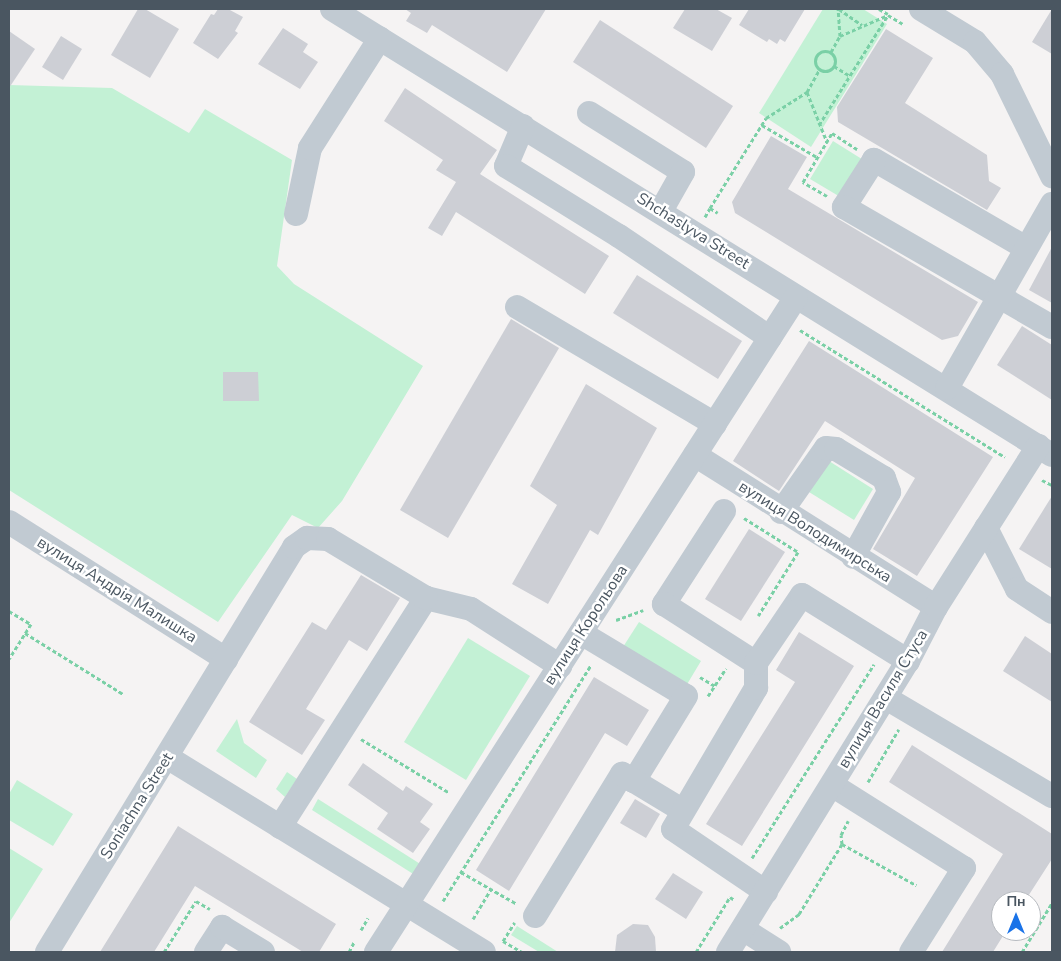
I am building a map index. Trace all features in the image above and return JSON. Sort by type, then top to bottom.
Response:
[{"type":"street","name":"Shchaslyva Street","points":[[332,9],[1045,450]]},
{"type":"street","points":[[913,17],[974,42],[1002,74],[1052,176]]},
{"type":"street","points":[[296,214],[310,148],[380,38]]},
{"type":"street","points":[[589,113],[683,172],[661,211]]},
{"type":"street","points":[[523,126],[506,166],[619,236],[776,329]]},
{"type":"street","points":[[1026,248],[874,160],[844,207],[1052,327]]},
{"type":"street","points":[[947,388],[1052,204]]},
{"type":"street","name":"вулиця Корольова","points":[[376,952],[796,297]]},
{"type":"street","points":[[517,307],[715,424]]},
{"type":"street","points":[[781,512],[820,452],[826,448],[836,449],[884,478],[889,492],[853,557]]},
{"type":"street","name":"вулиця Василя Стуса","points":[[728,952],[886,698],[936,608],[986,528],[1024,468],[1045,450]]},
{"type":"street","name":"вулиця Володимирська","points":[[695,455],[781,512],[936,608]]},
{"type":"street","points":[[731,513],[664,604],[756,664]]},
{"type":"street","name":"вулиця Андрія Малишка","points":[[9,522],[226,659]]},
{"type":"street","points":[[986,528],[1017,589],[1052,612]]},
{"type":"street","name":"Soniachna Street","points":[[47,952],[294,547],[307,538],[328,539],[426,598],[471,609],[560,666]]},
{"type":"street","points":[[766,892],[676,834],[673,824],[756,688],[756,664],[802,595],[908,661]]},
{"type":"street","points":[[280,827],[426,598]]},
{"type":"street","points":[[581,633],[686,696],[634,781]]},
{"type":"street","points":[[886,698],[1052,796]]},
{"type":"street","points":[[167,758],[484,952]]},
{"type":"street","points":[[529,912],[622,774],[682,810]]},
{"type":"street","points":[[832,785],[964,868],[911,952]]},
{"type":"street","points":[[206,952],[222,927],[263,952]]},
{"type":"street","points":[[743,929],[779,941]]},
{"type":"path","points":[[839,9],[862,25]]},
{"type":"path","points":[[831,52],[840,36],[839,9]]},
{"type":"path","points":[[879,9],[888,15]]},
{"type":"path","points":[[820,125],[888,15]]},
{"type":"path","points":[[840,36],[888,15],[913,17]]},
{"type":"path","points":[[820,51],[831,52],[836,60],[834,66],[828,71],[820,70],[816,66],[816,55],[820,51]]},
{"type":"path","points":[[834,66],[850,76]]},
{"type":"path","points":[[710,208],[769,114],[807,92],[820,70]]},
{"type":"path","points":[[807,92],[827,142]]},
{"type":"path","points":[[762,125],[818,157]]},
{"type":"path","points":[[844,207],[803,182],[832,133],[874,160]]},
{"type":"path","points":[[776,329],[1052,485]]},
{"type":"path","points":[[731,513],[798,552],[754,623]]},
{"type":"path","points":[[9,611],[31,624],[9,659]]},
{"type":"path","points":[[25,633],[123,694]]},
{"type":"path","points":[[866,658],[874,663]]},
{"type":"path","points":[[441,904],[592,662]]},
{"type":"path","points":[[344,728],[448,792]]},
{"type":"path","points":[[864,788],[899,729],[908,734]]},
{"type":"path","points":[[779,941],[799,914],[842,844],[841,834]]},
{"type":"path","points":[[842,844],[916,885]]},
{"type":"path","points":[[461,872],[529,912]]},
{"type":"path","points":[[471,922],[491,889]]},
{"type":"path","points":[[696,952],[730,897]]},
{"type":"path","points":[[1022,952],[1052,904]]},
{"type":"green space","points":[[823,9],[863,9],[887,24],[811,147],[759,113]]},
{"type":"green space","points":[[9,85],[112,88],[189,133],[205,109],[292,160],[277,266],[294,284],[423,366],[342,501],[318,528],[292,515],[218,622],[9,490]]},
{"type":"green space","points":[[833,141],[865,161],[842,198],[810,179]]},
{"type":"green space","points":[[829,461],[873,489],[854,520],[809,492]]},
{"type":"green space","points":[[639,622],[701,661],[686,686],[623,647]]},
{"type":"green space","points":[[468,638],[530,676],[466,780],[404,742]]},
{"type":"green space","points":[[237,719],[244,743],[267,760],[256,778],[216,751]]},
{"type":"green space","points":[[287,772],[297,779],[285,797],[276,789]]},
{"type":"green space","points":[[17,780],[73,814],[53,846],[9,820],[9,794]]},
{"type":"green space","points":[[318,799],[425,867],[418,877],[312,810]]},
{"type":"green space","points":[[9,848],[43,869],[9,923]]},
{"type":"green space","points":[[517,926],[558,952],[539,952],[511,935]]},
{"type":"building","points":[[138,9],[145,9],[179,29],[150,78],[111,55]]},
{"type":"building","points":[[218,9],[228,9],[243,17],[235,31],[238,33],[218,59],[193,43],[211,14],[214,15]]},
{"type":"building","points":[[405,9],[546,9],[507,72],[432,25],[427,33],[406,21],[411,13]]},
{"type":"building","points":[[685,9],[716,9],[732,18],[712,51],[673,28]]},
{"type":"building","points":[[749,9],[805,9],[785,42],[780,39],[777,44],[769,39],[767,42],[739,25]]},
{"type":"building","points":[[1052,9],[1052,54],[1032,42]]},
{"type":"building","points":[[600,20],[733,106],[706,148],[573,62]]},
{"type":"building","points":[[283,28],[308,44],[303,52],[318,62],[300,89],[258,64]]},
{"type":"building","points":[[886,29],[933,58],[905,103],[987,155],[989,181],[1001,188],[987,210],[838,122],[837,107]]},
{"type":"building","points":[[9,31],[35,49],[9,88]]},
{"type":"building","points":[[61,36],[82,49],[63,80],[42,67]]},
{"type":"building","points":[[405,88],[497,150],[480,174],[609,256],[585,294],[456,212],[442,236],[428,228],[456,182],[436,170],[443,160],[384,121]]},
{"type":"building","points":[[771,136],[807,157],[788,189],[978,302],[958,336],[942,340],[735,213],[732,202]]},
{"type":"building","points":[[1052,247],[1052,303],[1029,290]]},
{"type":"building","points":[[637,275],[742,341],[718,379],[613,313]]},
{"type":"building","points":[[511,319],[559,348],[448,538],[400,510]]},
{"type":"building","points":[[1022,326],[1052,345],[1052,400],[997,365]]},
{"type":"building","points":[[809,341],[993,457],[917,576],[873,549],[915,478],[825,421],[779,491],[733,461]]},
{"type":"building","points":[[223,372],[258,372],[259,401],[223,401]]},
{"type":"building","points":[[586,384],[657,428],[598,535],[590,530],[548,604],[512,584],[557,505],[530,486]]},
{"type":"building","points":[[1052,496],[1052,569],[1019,549]]},
{"type":"building","points":[[749,529],[785,552],[741,621],[705,599]]},
{"type":"building","points":[[361,575],[400,598],[367,651],[349,640],[306,709],[325,720],[302,755],[249,722],[312,622],[326,630]]},
{"type":"building","points":[[799,632],[854,666],[742,846],[706,824],[795,682],[776,670]]},
{"type":"building","points":[[1025,636],[1052,654],[1052,702],[1003,671]]},
{"type":"building","points":[[594,677],[649,710],[627,746],[605,733],[509,891],[476,870]]},
{"type":"building","points":[[912,745],[1052,834],[1052,859],[1031,891],[991,891],[991,941],[1000,941],[993,952],[942,952],[1003,854],[889,782]]},
{"type":"building","points":[[363,763],[403,791],[406,786],[433,804],[420,822],[430,829],[413,853],[377,829],[388,813],[348,785]]},
{"type":"building","points":[[635,799],[660,814],[646,838],[620,823]]},
{"type":"building","points":[[178,826],[336,924],[319,952],[303,952],[195,886],[154,952],[100,952]]},
{"type":"building","points":[[673,873],[703,892],[686,919],[655,899]]},
{"type":"building","points":[[633,924],[648,925],[655,937],[656,952],[615,952],[617,935]]}]
